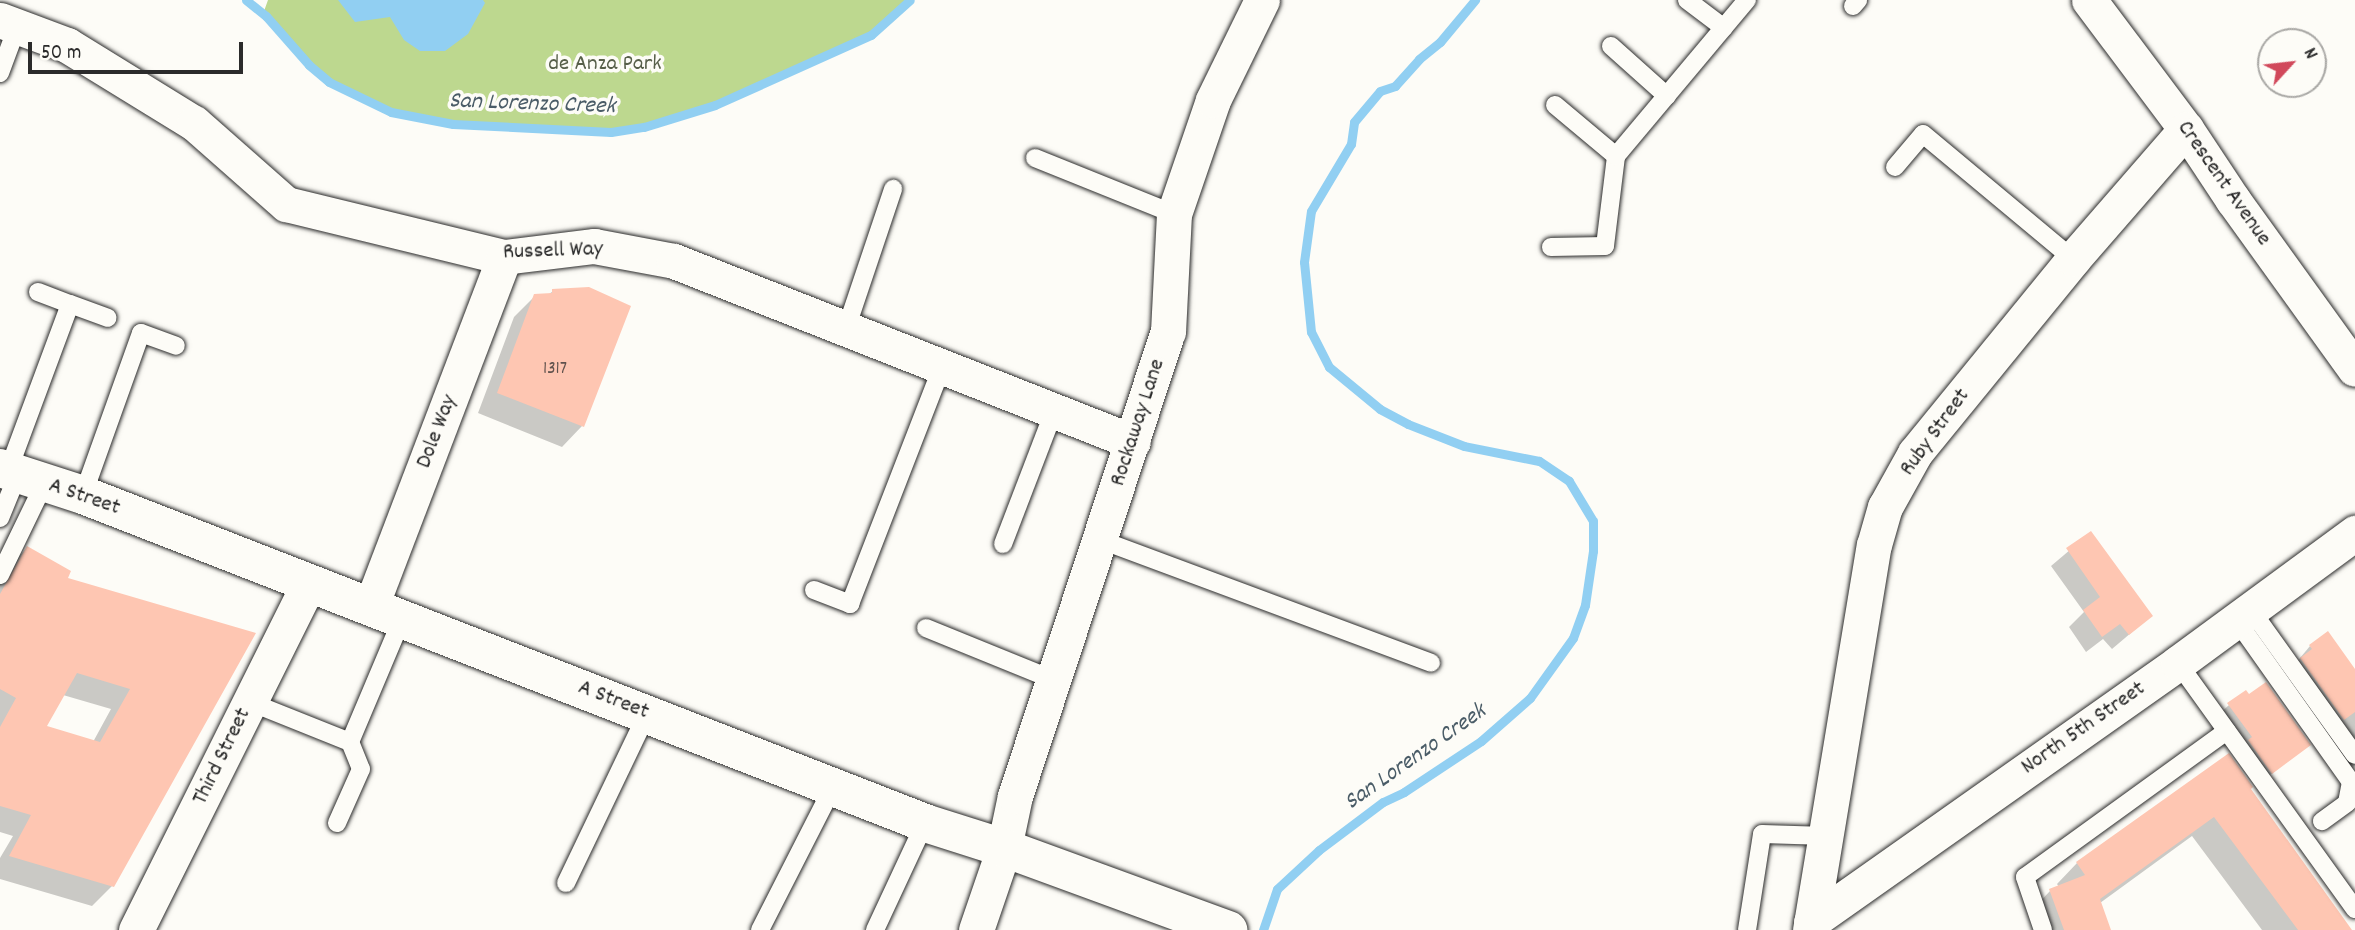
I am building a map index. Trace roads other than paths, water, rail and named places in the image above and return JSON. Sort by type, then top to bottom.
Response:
[{"type":"main road","name":"A Street","points":[[18,474],[83,495],[925,823],[1004,848],[1228,930]]},
{"type":"street","name":"Rockaway Lane","points":[[976,930],[1004,848],[1015,796],[1168,332],[1174,214],[1213,100],[1262,0]]},
{"type":"street","name":"Crescent Avenue","points":[[2089,0],[2186,129],[2233,200],[2355,369]]},
{"type":"street","name":"Russell Way","points":[[9,24],[66,45],[194,123],[286,204],[504,257],[594,246],[674,261],[1133,442]]},
{"type":"street","name":"Ruby Street","points":[[1810,926],[1874,545],[1885,507],[1915,453],[2073,259],[2186,129]]},
{"type":"street","name":"Dole Way","points":[[387,612],[504,257]]},
{"type":"street","name":"North 5th Street","points":[[1810,926],[2355,533]]},
{"type":"street","name":"Third Street","points":[[136,930],[309,583]]},
{"type":"lane","points":[[1687,0],[1724,28]]},
{"type":"lane","points":[[1551,247],[1605,247],[1616,156],[1747,0]]},
{"type":"lane","points":[[0,73],[9,24]]},
{"type":"lane","points":[[1611,46],[1667,96]]},
{"type":"lane","points":[[1555,105],[1616,156]]},
{"type":"lane","points":[[1895,167],[1923,134],[2073,259]]},
{"type":"lane","points":[[1035,158],[1174,214]]},
{"type":"lane","points":[[846,329],[893,189]]},
{"type":"lane","points":[[38,292],[108,318]]},
{"type":"lane","points":[[0,518],[18,474],[70,304]]},
{"type":"lane","points":[[83,495],[141,333],[176,346]]},
{"type":"lane","points":[[814,590],[850,604],[942,367]]},
{"type":"lane","points":[[1003,544],[1054,411]]},
{"type":"lane","points":[[0,575],[18,474]]},
{"type":"lane","points":[[1101,540],[1431,663]]},
{"type":"lane","points":[[337,823],[361,769],[350,743],[387,612]]},
{"type":"lane","points":[[2244,615],[2355,755]]},
{"type":"lane","points":[[2244,615],[2351,782],[2347,803],[2322,821]]},
{"type":"lane","points":[[926,628],[1054,680]]},
{"type":"lane","points":[[2178,663],[2355,909]]},
{"type":"lane","points":[[250,702],[350,743]]},
{"type":"lane","points":[[566,883],[647,715]]},
{"type":"lane","points":[[2043,930],[2025,877],[2227,731]]},
{"type":"lane","points":[[760,930],[833,787]]},
{"type":"lane","points":[[875,930],[925,823]]},
{"type":"lane","points":[[1747,930],[1762,834],[1827,836]]},
{"type":"water","points":[[338,0],[483,0],[485,3],[468,34],[445,51],[420,51],[404,40],[390,17],[355,22]]},
{"type":"waterway","name":"San Lorenzo Creek","points":[[246,0],[266,16],[309,65],[329,82],[391,112],[453,124],[611,132],[644,127],[715,105],[871,35],[910,0]]},
{"type":"waterway","name":"San Lorenzo Creek","points":[[1263,930],[1277,889],[1319,850],[1383,802],[1404,792],[1481,741],[1530,698],[1573,638],[1585,605],[1593,551],[1593,521],[1569,481],[1539,461],[1464,446],[1408,424],[1380,409],[1329,367],[1311,332],[1304,262],[1311,211],[1351,144],[1354,122],[1380,91],[1395,86],[1419,59],[1440,42],[1475,0]]},
{"type":"park label","name":"de Anza Park","points":[[605,65]]}]
